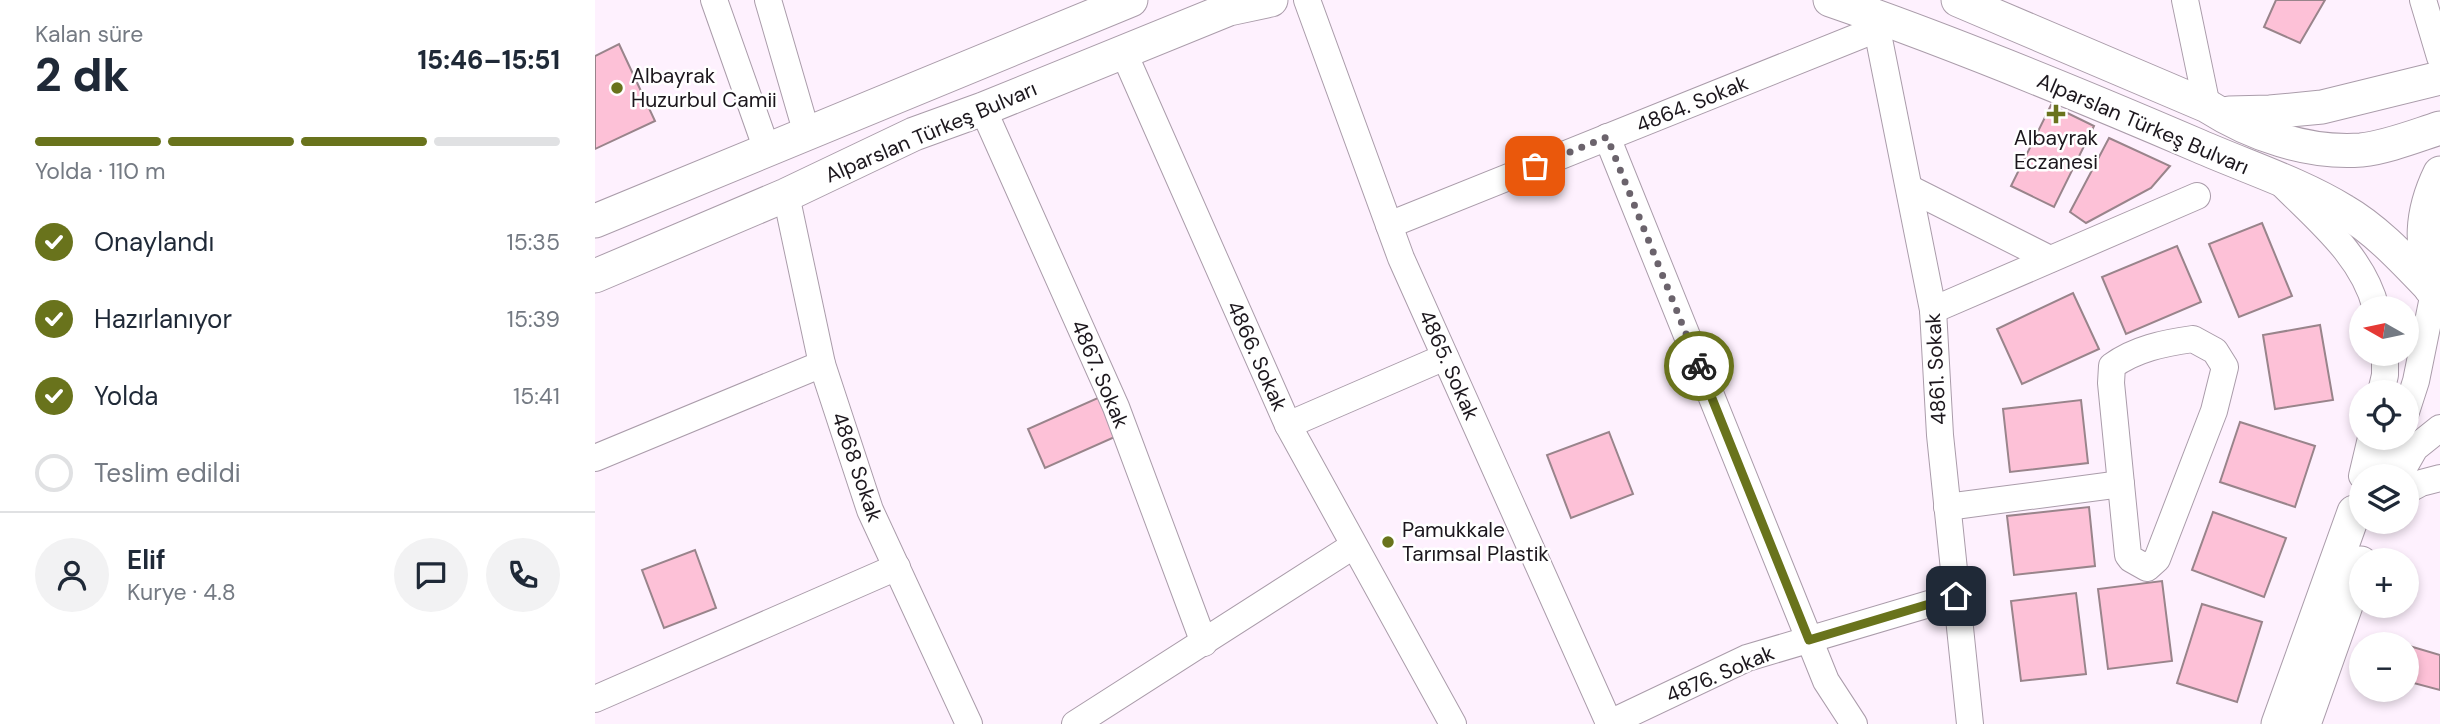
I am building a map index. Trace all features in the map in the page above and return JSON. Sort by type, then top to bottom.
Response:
[{"type":"main road","points":[[595,221],[1131,0]]},
{"type":"main road","name":"Alparslan Türkeş Bulvarı","points":[[595,276],[786,195],[914,134],[983,109],[1230,9],[1271,0]]},
{"type":"main road","name":"Alparslan Türkeş Bulvarı","points":[[1830,0],[1879,24],[2120,112],[2346,211],[2376,234],[2435,298]]},
{"type":"main road","name":"Alparslan Türkeş Bulvarı","points":[[1958,0],[2276,139],[2339,150],[2363,149],[2440,128]]},
{"type":"main road","name":"Alparslan Türkeş Bulvarı","points":[[2213,110],[2270,113],[2322,107],[2440,78]]},
{"type":"main road","points":[[2435,298],[2423,247],[2429,196],[2440,173]]},
{"type":"main road","points":[[2278,724],[2351,534]]},
{"type":"main road","points":[[2304,724],[2349,596]]},
{"type":"street","points":[[715,0],[767,150]]},
{"type":"street","points":[[768,0],[807,134]]},
{"type":"street","name":"4865. Sokak","points":[[1307,0],[1401,258],[1608,724]]},
{"type":"street","points":[[2185,0],[2213,110]]},
{"type":"street","points":[[2423,0],[2440,57]]},
{"type":"street","name":"4864. Sokak","points":[[1389,225],[1879,24]]},
{"type":"street","name":"4861. Sokak","points":[[1879,24],[1933,310],[1940,435],[1970,724]]},
{"type":"street","name":"4866. Sokak","points":[[1123,51],[1288,425],[1453,724]]},
{"type":"street","name":"4867. Sokak","points":[[983,109],[1116,407],[1204,643]]},
{"type":"street","points":[[1607,137],[1826,681],[1854,724]]},
{"type":"street","points":[[2278,180],[2340,242],[2359,268],[2371,296]]},
{"type":"street","points":[[1911,188],[2050,259]]},
{"type":"street","name":"4868 Sokak","points":[[786,195],[822,364],[870,510],[969,724]]},
{"type":"street","points":[[1933,310],[2197,196]]},
{"type":"street","points":[[2416,380],[2435,298]]},
{"type":"street","points":[[2193,339],[2215,351],[2225,367],[2214,411],[2157,559],[2147,568],[2128,555],[2121,484],[2111,383],[2112,366],[2122,358],[2163,343],[2183,340],[2193,339]]},
{"type":"street","points":[[1288,425],[1445,357]]},
{"type":"street","points":[[595,458],[822,364]]},
{"type":"street","points":[[2406,464],[2415,448],[2440,428]]},
{"type":"street","points":[[2419,484],[2440,478]]},
{"type":"street","points":[[1947,508],[2121,484]]},
{"type":"street","points":[[1075,724],[1353,547]]},
{"type":"street","points":[[595,699],[897,567]]},
{"type":"street","name":"4876. Sokak","points":[[1608,724],[1747,658],[1956,596]]},
{"type":"building","points":[[2276,0],[2325,0],[2300,43],[2264,27]]},
{"type":"building","name":"Albayrak Huzurbul Camii","points":[[619,44],[655,121],[595,149],[595,56]]},
{"type":"building","points":[[2051,105],[2094,126],[2054,207],[2011,186]]},
{"type":"building","points":[[2109,138],[2170,166],[2151,188],[2086,223],[2070,212]]},
{"type":"building","points":[[2262,223],[2292,296],[2239,317],[2209,244]]},
{"type":"building","points":[[2177,246],[2201,302],[2126,334],[2102,277]]},
{"type":"building","points":[[2073,293],[2099,349],[2022,384],[1997,329]]},
{"type":"building","points":[[2320,325],[2333,400],[2275,409],[2263,335]]},
{"type":"building","points":[[1100,397],[1117,436],[1045,468],[1028,429]]},
{"type":"building","points":[[2081,400],[2088,463],[2010,472],[2003,409]]},
{"type":"building","points":[[2240,422],[2315,446],[2295,507],[2220,482]]},
{"type":"building","points":[[1609,432],[1633,494],[1571,518],[1547,455]]},
{"type":"building","points":[[2089,507],[2095,566],[2014,575],[2007,516]]},
{"type":"building","points":[[2213,512],[2286,538],[2264,597],[2192,570]]},
{"type":"building","points":[[695,550],[716,608],[664,628],[642,570]]},
{"type":"building","points":[[2162,581],[2172,661],[2108,669],[2098,589]]},
{"type":"building","points":[[2076,593],[2086,674],[2021,681],[2011,601]]},
{"type":"building","points":[[2202,604],[2262,622],[2237,702],[2177,683]]},
{"type":"building","points":[[2419,649],[2440,655],[2440,690],[2419,684]]},
{"type":"way so far","points":[[1535,166],[1607,137],[1699,366]]},
{"type":"place","name":"Albayrak Huzurbul Camii","points":[[617,88]]},
{"type":"place","name":"Albayrak Eczanesi","points":[[2056,114]]},
{"type":"place","name":"Pamukkale Tarımsal Plastik","points":[[1388,542]]},
{"type":"route","points":[[1699,366],[1809,640],[1956,596]]}]
